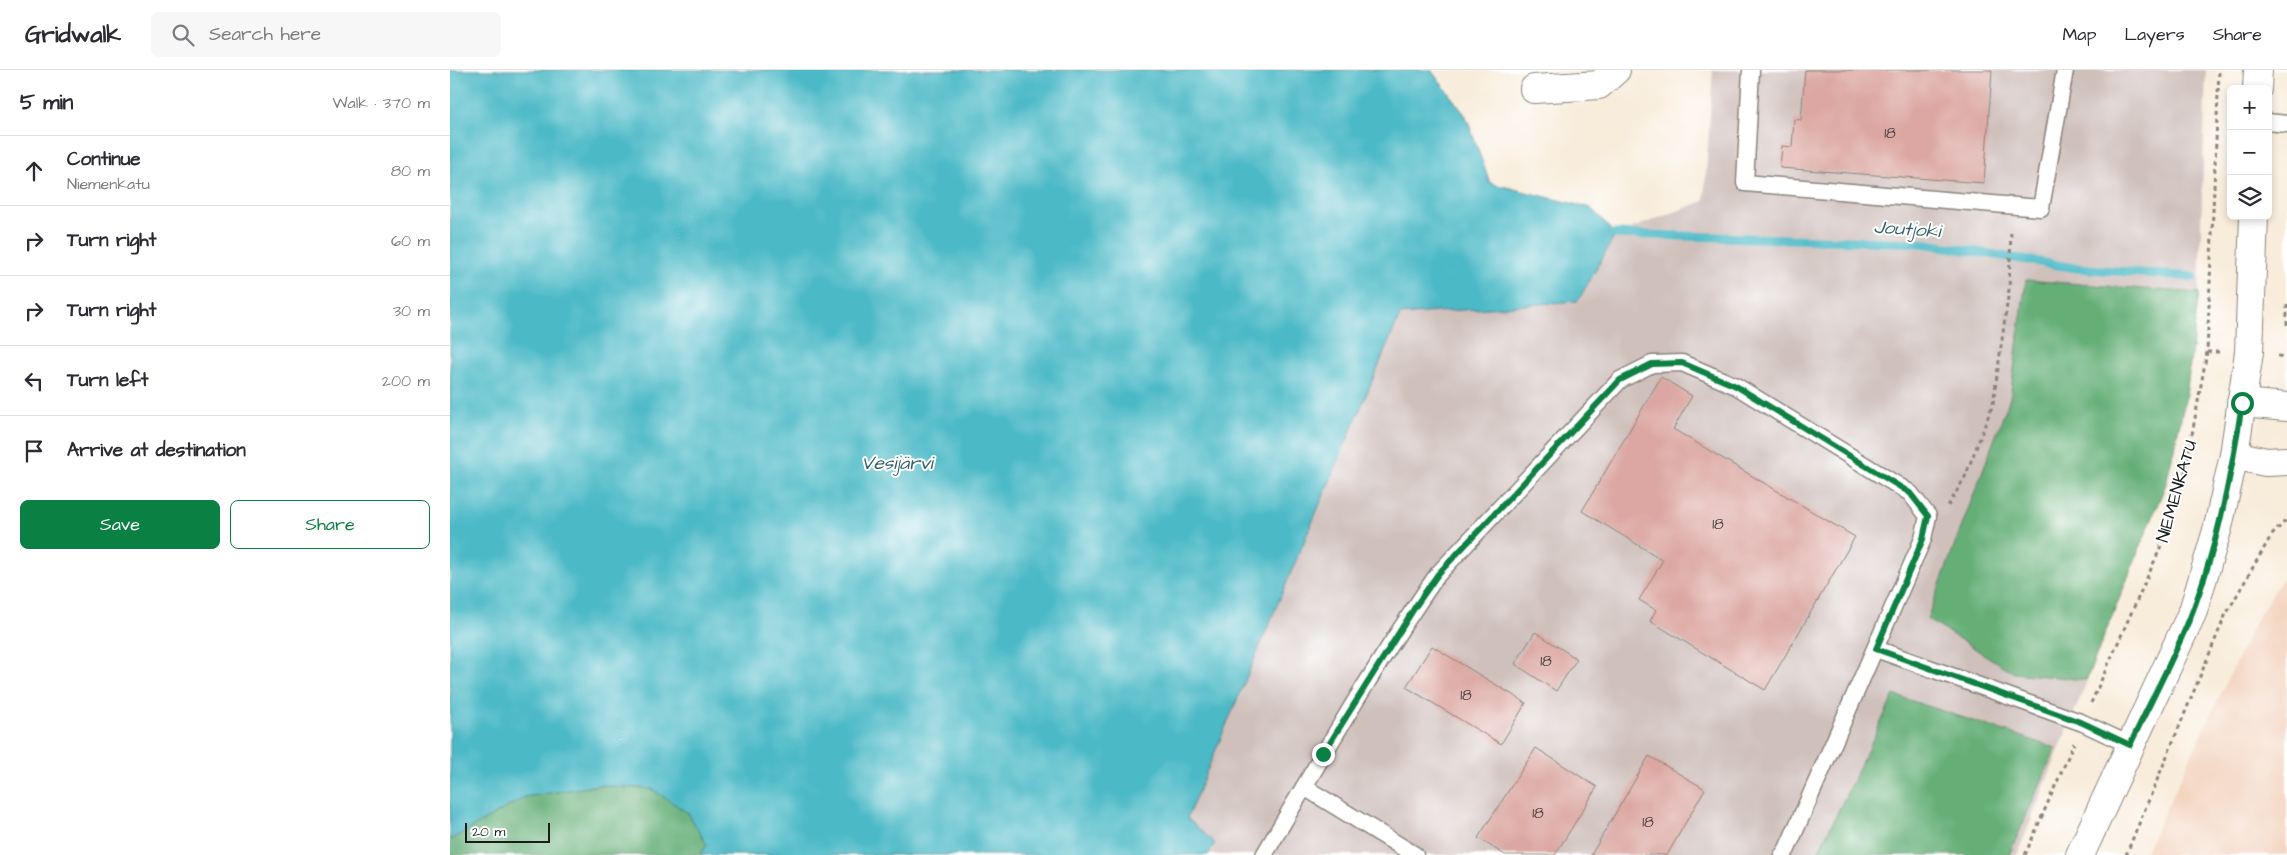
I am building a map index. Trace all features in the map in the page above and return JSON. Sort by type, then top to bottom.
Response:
[{"type":"street","points":[[1534,89],[1599,85],[1616,70]]},
{"type":"street","points":[[2257,85],[2258,70]]},
{"type":"street","points":[[2080,855],[2193,611],[2218,527],[2234,455],[2249,352],[2254,220]]},
{"type":"street","points":[[2242,403],[2287,407]]},
{"type":"street","points":[[2234,455],[2266,462],[2287,461]]},
{"type":"lane","points":[[1751,70],[1745,183],[2041,208],[2065,70]]},
{"type":"lane","points":[[2272,122],[2287,124]]},
{"type":"lane","points":[[1264,855],[1415,607],[1438,574],[1620,380],[1652,364],[1682,363],[1736,386],[1910,493],[1928,516],[1923,539],[1876,649],[1783,855]]},
{"type":"lane","points":[[1876,649],[2083,723],[2130,745]]},
{"type":"lane","points":[[1304,787],[1415,855]]},
{"type":"path","name":"NIEMENKATU","points":[[2025,855],[2159,551],[2185,472],[2207,352],[2219,70]]},
{"type":"path","points":[[1928,516],[1948,507],[1965,477],[1993,404],[2010,273],[2011,240]]},
{"type":"path","points":[[2287,305],[2287,330]]},
{"type":"path","points":[[2126,855],[2226,616],[2271,536],[2287,519]]},
{"type":"shaded area","points":[[1713,70],[2206,70],[2199,293],[2186,396],[2166,484],[2017,855],[1208,855],[1215,843],[1187,818],[1400,315],[1578,301],[1616,234],[1704,201]]},
{"type":"shaded area","points":[[2287,572],[2287,855],[2144,855],[2257,618]]},
{"type":"green space","points":[[2026,280],[2199,293],[2186,396],[2166,484],[2086,680],[2014,673],[1927,619],[2010,398]]},
{"type":"green space","points":[[1894,695],[2056,748],[2009,855],[1817,855]]},
{"type":"green space","points":[[600,785],[652,789],[688,813],[707,845],[700,855],[450,855],[450,840],[525,797]]},
{"type":"water","name":"Vesijärvi","points":[[450,70],[1431,70],[1466,116],[1490,183],[1591,208],[1616,234],[1578,301],[1400,315],[1187,818],[1215,843],[1208,855],[700,855],[707,845],[688,813],[652,789],[600,785],[525,797],[450,840]]},
{"type":"building","points":[[1805,70],[1992,70],[1984,183],[1780,168],[1782,146],[1792,147],[1794,119],[1801,120]]},
{"type":"building","points":[[1661,377],[1692,396],[1673,429],[1855,537],[1765,690],[1650,621],[1656,610],[1639,600],[1663,560],[1582,511]]},
{"type":"building","points":[[1535,632],[1577,659],[1556,691],[1515,664]]},
{"type":"building","points":[[1432,646],[1526,703],[1501,744],[1406,687]]},
{"type":"building","points":[[1536,748],[1597,787],[1555,855],[1505,855],[1478,838]]},
{"type":"building","points":[[1649,756],[1705,789],[1667,855],[1591,855]]},
{"type":"waterway","name":"Joutjoki","points":[[1616,234],[1922,243],[2076,268],[2193,277]]},
{"type":"route","points":[[1323,754],[1415,607],[1438,574],[1620,380],[1652,364],[1682,363],[1736,386],[1910,493],[1928,516],[1923,539],[1876,649],[2083,723],[2130,745],[2193,611],[2218,527],[2234,455],[2242,403]]}]
